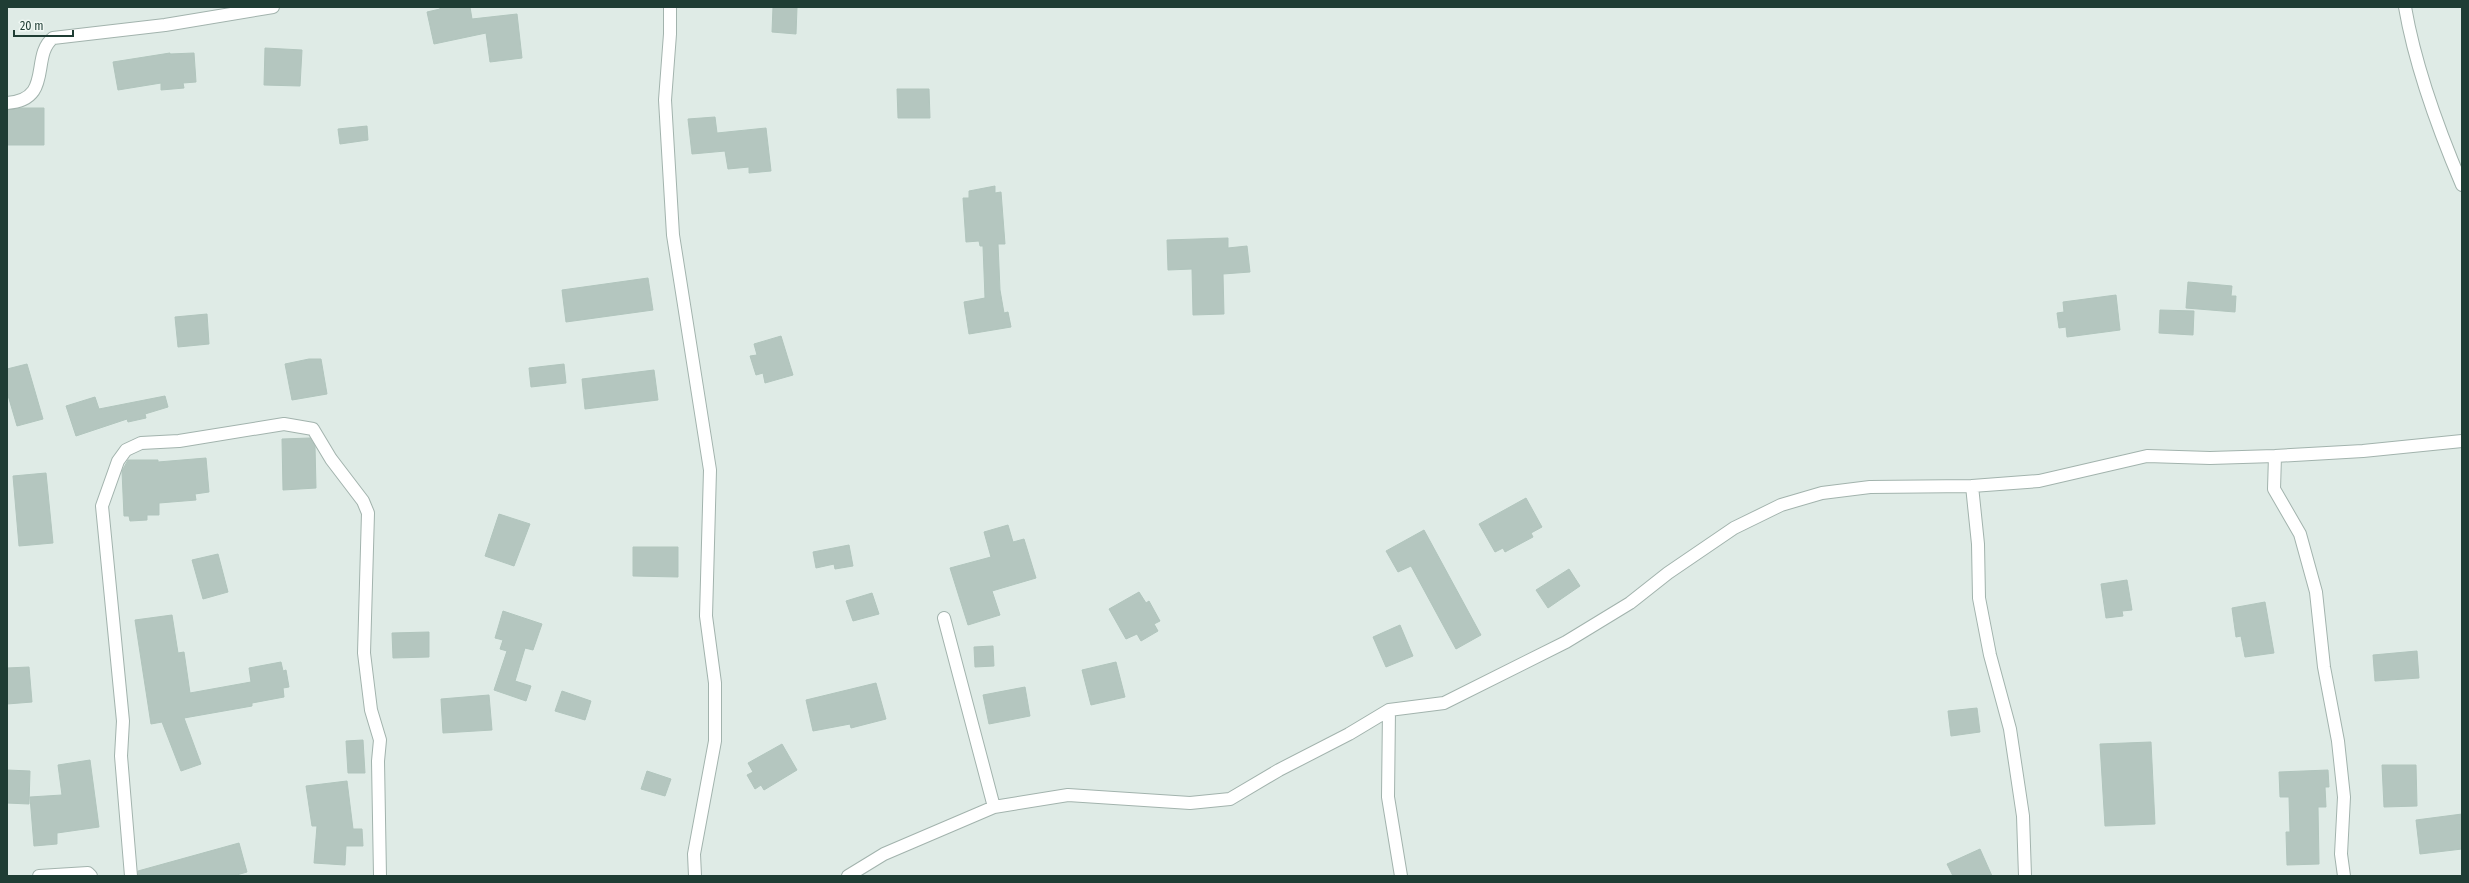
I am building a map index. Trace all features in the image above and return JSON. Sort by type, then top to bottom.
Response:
[{"type":"street","points":[[7,103],[16,103],[31,94],[41,73],[43,53],[47,43],[53,38],[165,25],[273,7]]},
{"type":"street","points":[[670,7],[670,34],[665,100],[673,235],[710,470],[706,616],[715,683],[715,741],[694,854],[695,876]]},
{"type":"street","points":[[2405,7],[2410,35],[2450,156],[2462,185]]},
{"type":"street","points":[[131,876],[121,756],[123,721],[102,506],[118,461],[126,450],[141,443],[179,441],[284,424],[313,429],[331,459],[363,501],[368,513],[364,653],[371,710],[380,740],[378,769],[380,876]]},
{"type":"street","points":[[848,876],[884,854],[994,807],[1068,795],[1190,803],[1230,799],[1279,770],[1349,734],[1389,710],[1444,703],[1566,642],[1630,603],[1668,573],[1734,528],[1782,504],[1822,493],[1870,487],[1972,486],[2039,481],[2147,456],[2210,458],[2275,456],[2364,451],[2462,440]]},
{"type":"street","points":[[2275,456],[2274,489],[2300,534],[2316,592],[2324,667],[2338,741],[2344,796],[2341,854],[2344,876]]},
{"type":"street","points":[[1972,486],[1978,544],[1979,598],[1990,655],[2011,736],[2024,816],[2025,876]]},
{"type":"street","points":[[944,618],[994,807]]},
{"type":"street","points":[[1389,710],[1388,797],[1401,876]]},
{"type":"street","points":[[39,876],[88,873],[91,876]]},
{"type":"building","points":[[440,7],[470,7],[472,19],[517,14],[522,58],[490,62],[486,33],[434,44],[427,12],[440,9]]},
{"type":"building","points":[[773,7],[797,7],[796,34],[772,32]]},
{"type":"building","points":[[265,48],[302,50],[300,86],[264,85]]},
{"type":"building","points":[[170,53],[194,53],[196,82],[183,83],[184,88],[161,90],[161,83],[118,90],[113,62]]},
{"type":"building","points":[[897,89],[929,89],[930,118],[898,118]]},
{"type":"building","points":[[18,108],[44,108],[44,145],[7,145],[7,110]]},
{"type":"building","points":[[715,117],[717,133],[766,128],[771,171],[749,173],[749,167],[728,169],[725,151],[692,154],[688,119]]},
{"type":"building","points":[[367,126],[368,140],[340,144],[338,129]]},
{"type":"building","points":[[995,186],[995,193],[1001,192],[1005,244],[998,244],[1000,290],[1004,313],[1008,312],[1011,327],[969,334],[964,302],[985,298],[983,246],[980,246],[979,241],[966,242],[963,198],[969,198],[969,191]]},
{"type":"building","points":[[1228,238],[1228,248],[1247,246],[1250,272],[1223,274],[1224,314],[1193,315],[1192,269],[1168,270],[1167,240]]},
{"type":"building","points":[[648,278],[653,310],[566,322],[562,290]]},
{"type":"building","points":[[2188,282],[2232,286],[2231,296],[2236,296],[2235,312],[2186,308]]},
{"type":"building","points":[[2116,295],[2120,330],[2067,337],[2066,327],[2059,328],[2057,313],[2064,312],[2063,302]]},
{"type":"building","points":[[2160,310],[2194,311],[2193,335],[2159,333]]},
{"type":"building","points":[[207,314],[209,344],[178,347],[175,317]]},
{"type":"building","points":[[781,336],[793,375],[765,383],[763,373],[756,375],[750,356],[757,355],[754,344]]},
{"type":"building","points":[[309,359],[321,359],[327,394],[292,400],[285,364]]},
{"type":"building","points":[[27,364],[43,419],[17,426],[7,392],[7,369]]},
{"type":"building","points":[[564,364],[566,383],[531,387],[529,368]]},
{"type":"building","points":[[654,370],[658,400],[585,409],[582,379]]},
{"type":"building","points":[[165,396],[168,407],[145,414],[146,418],[128,422],[127,419],[76,436],[66,406],[95,397],[99,409]]},
{"type":"building","points":[[310,438],[315,446],[316,488],[283,490],[282,439]]},
{"type":"building","points":[[206,458],[209,492],[195,494],[196,500],[159,503],[159,515],[147,515],[147,520],[130,521],[129,516],[124,516],[122,471],[128,460],[158,460],[158,462]]},
{"type":"building","points":[[46,473],[53,543],[19,546],[13,476]]},
{"type":"building","points":[[1526,498],[1542,527],[1531,533],[1533,537],[1505,552],[1503,548],[1495,552],[1479,524]]},
{"type":"building","points":[[499,514],[530,524],[514,566],[485,556]]},
{"type":"building","points":[[1008,525],[1013,542],[1024,539],[1036,578],[992,591],[1000,615],[968,625],[950,568],[991,557],[984,532]]},
{"type":"building","points":[[1424,530],[1481,635],[1456,649],[1411,566],[1398,572],[1386,551]]},
{"type":"building","points":[[849,545],[853,566],[835,569],[834,564],[816,568],[813,552]]},
{"type":"building","points":[[633,547],[678,547],[678,577],[633,576]]},
{"type":"building","points":[[218,554],[228,592],[203,599],[192,560]]},
{"type":"building","points":[[1569,569],[1580,586],[1548,608],[1536,590]]},
{"type":"building","points":[[2127,580],[2132,610],[2122,611],[2123,616],[2106,618],[2101,584]]},
{"type":"building","points":[[1139,592],[1146,603],[1149,601],[1160,621],[1154,624],[1158,631],[1141,641],[1137,634],[1126,639],[1109,609]]},
{"type":"building","points":[[872,593],[879,614],[853,621],[846,601]]},
{"type":"building","points":[[2265,602],[2274,653],[2245,657],[2241,636],[2236,637],[2232,608]]},
{"type":"building","points":[[503,611],[542,624],[533,650],[525,648],[515,681],[531,686],[526,701],[494,690],[507,651],[500,649],[503,640],[495,638]]},
{"type":"building","points":[[172,615],[178,653],[184,652],[190,693],[251,682],[249,668],[281,662],[283,671],[286,670],[289,687],[283,688],[284,697],[252,703],[252,706],[184,718],[201,764],[181,771],[162,722],[151,724],[135,620]]},
{"type":"building","points":[[1400,625],[1413,656],[1386,667],[1373,637]]},
{"type":"building","points":[[429,632],[429,657],[393,658],[392,633]]},
{"type":"building","points":[[993,646],[994,666],[975,667],[974,647]]},
{"type":"building","points":[[2417,651],[2419,678],[2375,681],[2373,655]]},
{"type":"building","points":[[1116,662],[1125,697],[1091,705],[1082,670]]},
{"type":"building","points":[[29,667],[32,702],[7,704],[7,668]]},
{"type":"building","points":[[876,683],[886,719],[851,728],[850,724],[813,731],[806,700]]},
{"type":"building","points":[[1025,687],[1030,716],[989,724],[983,695]]},
{"type":"building","points":[[562,691],[591,701],[585,720],[555,711]]},
{"type":"building","points":[[489,695],[492,730],[443,733],[441,699]]},
{"type":"building","points":[[1977,708],[1980,732],[1951,736],[1948,711]]},
{"type":"building","points":[[363,740],[365,773],[348,773],[346,741]]},
{"type":"building","points":[[2151,742],[2155,824],[2105,826],[2100,744]]},
{"type":"building","points":[[782,744],[797,770],[764,790],[761,785],[755,789],[747,775],[753,772],[748,763]]},
{"type":"building","points":[[90,760],[99,827],[57,833],[57,844],[34,846],[30,797],[62,795],[58,765]]},
{"type":"building","points":[[2382,765],[2416,765],[2417,806],[2384,807]]},
{"type":"building","points":[[7,770],[30,771],[29,804],[7,803]]},
{"type":"building","points":[[2328,770],[2329,787],[2325,787],[2326,807],[2318,807],[2319,864],[2287,865],[2286,832],[2290,832],[2289,797],[2280,797],[2279,772]]},
{"type":"building","points":[[647,771],[671,779],[665,796],[641,789]]},
{"type":"building","points":[[347,781],[353,829],[362,829],[363,846],[346,846],[345,865],[314,863],[317,826],[312,826],[306,786]]},
{"type":"building","points":[[2462,814],[2462,849],[2420,854],[2416,820]]},
{"type":"building","points":[[239,843],[247,872],[233,876],[138,876],[138,871]]},
{"type":"building","points":[[1980,849],[1992,876],[1953,876],[1947,864]]}]
